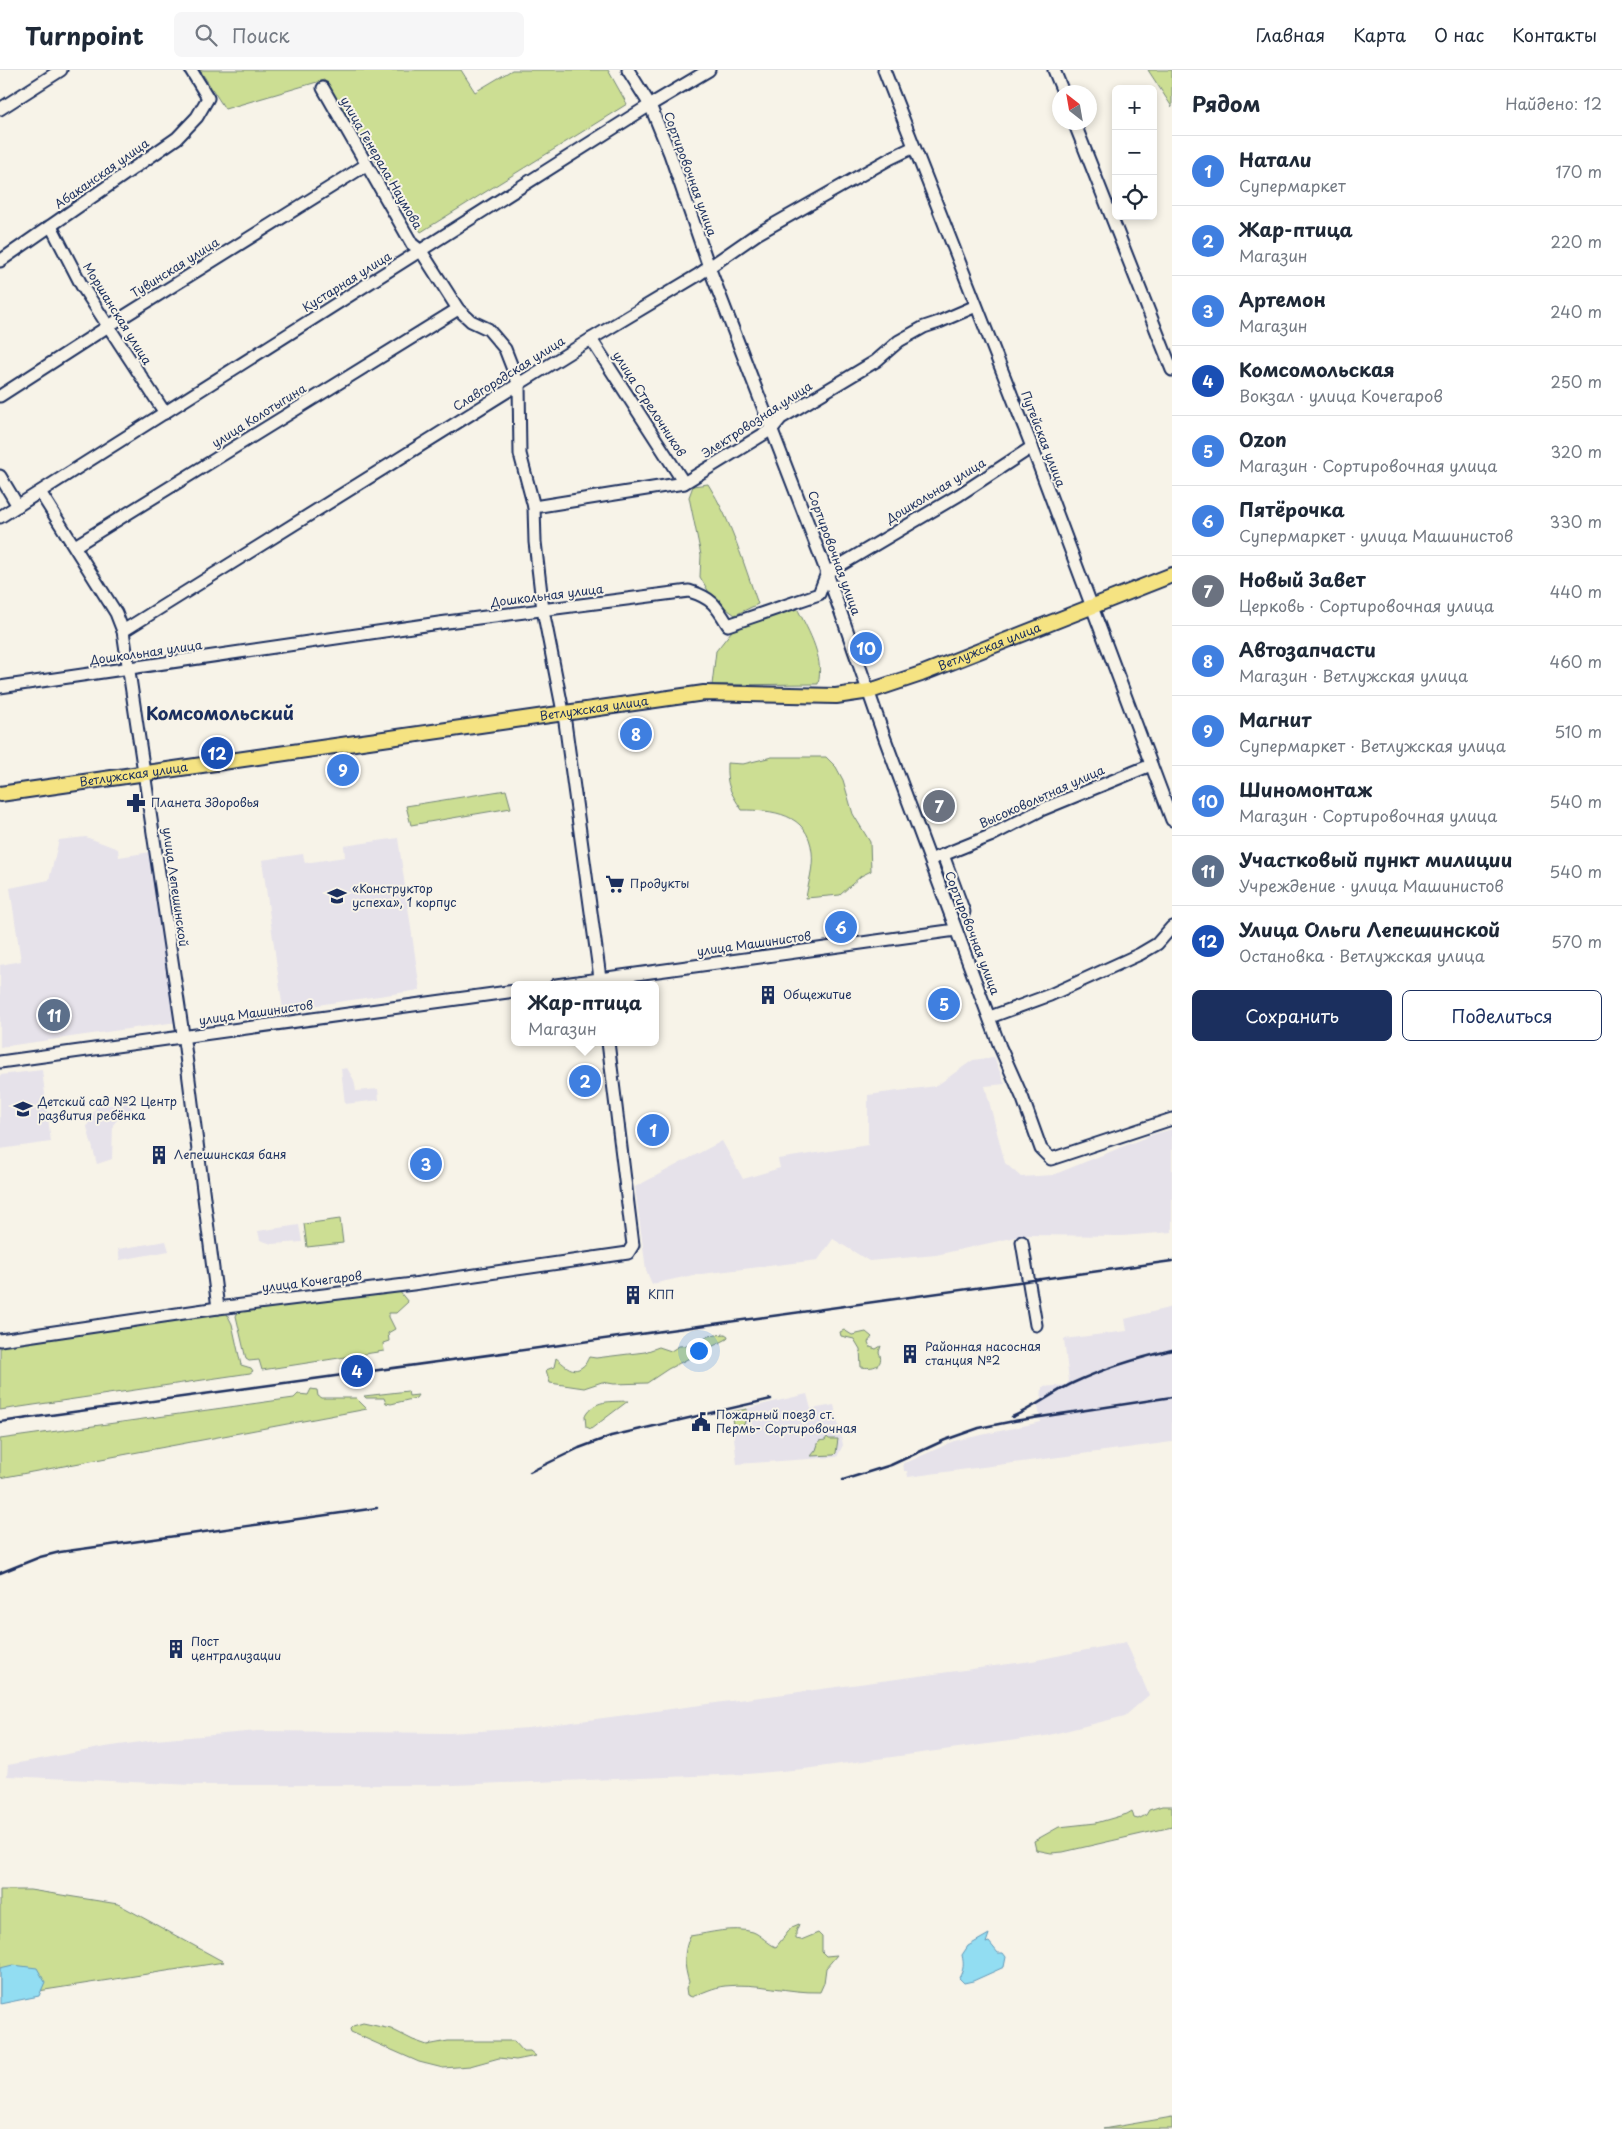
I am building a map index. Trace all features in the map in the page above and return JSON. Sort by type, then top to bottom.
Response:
[{"type":"main road","name":"Ветлужская улица","points":[[0,794],[704,693],[836,696],[870,691],[921,674],[1172,575]]},
{"type":"street","points":[[0,109],[61,70]]},
{"type":"street","name":"Абаканская улица","points":[[0,261],[177,138],[197,117],[208,98],[191,70]]},
{"type":"street","name":"Сортировочная улица","points":[[628,70],[650,105],[670,154],[709,267],[828,573],[885,739],[956,930],[1041,1149],[1051,1159],[1172,1119]]},
{"type":"street","name":"Кустарная улица","points":[[0,517],[650,105],[709,70]]},
{"type":"street","name":"Путейская улица","points":[[884,70],[1032,447],[1172,820]]},
{"type":"street","points":[[1054,70],[1059,85]]},
{"type":"street","name":"улица Генерала Наумова","points":[[323,88],[412,244],[421,251],[458,309],[471,321],[488,329],[505,349],[519,385],[520,454],[534,507],[535,542],[543,610],[564,712],[601,981]]},
{"type":"street","points":[[1077,130],[1172,370]]},
{"type":"street","name":"Славгородская улица","points":[[123,631],[709,267],[757,234],[914,147]]},
{"type":"street","name":"Тувинская улица","points":[[0,396],[107,326],[366,165]]},
{"type":"street","name":"Моршанская улица","points":[[51,226],[82,286],[165,413]]},
{"type":"street","name":"Электровозная улица","points":[[534,507],[684,483],[772,428],[781,418],[876,361],[899,341],[924,327],[976,306]]},
{"type":"street","name":"улица Колотыгина","points":[[75,546],[458,309]]},
{"type":"street","name":"улица Стрелочников","points":[[591,339],[684,483]]},
{"type":"street","name":"Дошкольная улица","points":[[0,687],[129,670],[429,625],[689,591],[705,596],[717,606],[728,625],[819,594],[828,573],[959,495],[1032,447]]},
{"type":"street","points":[[0,476],[18,506]]},
{"type":"street","name":"улица Лепешинской","points":[[40,492],[116,613],[123,631],[183,1036],[218,1308]]},
{"type":"street","name":"Высоковольтная улица","points":[[930,860],[990,836],[1041,810],[1151,765]]},
{"type":"street","points":[[943,855],[964,912]]},
{"type":"street","points":[[990,1017],[1050,994],[1140,954],[1157,944],[1172,927]]},
{"type":"street","name":"улица Машинистов","points":[[608,981],[956,930]]},
{"type":"street","name":"улица Машинистов","points":[[0,1062],[511,992]]},
{"type":"street","name":"улица Кочегаров","points":[[0,1340],[218,1308],[413,1284],[628,1253],[633,1245],[608,1046]]},
{"type":"street","points":[[1022,1242],[1036,1325]]},
{"type":"shaded area","points":[[86,837],[118,849],[119,857],[151,852],[177,1022],[0,1047],[0,965],[21,961],[10,888],[49,880],[59,840]]},
{"type":"shaded area","name":"«Конструктор успеха», 1 корпус","points":[[398,838],[420,990],[283,1010],[262,860],[303,854],[305,863],[345,857],[344,846]]},
{"type":"shaded area","points":[[994,1057],[1005,1084],[985,1086],[1005,1163],[1021,1177],[1053,1175],[1154,1134],[1172,1129],[1172,1232],[1122,1236],[1025,1235],[936,1255],[869,1261],[833,1239],[818,1260],[693,1275],[652,1284],[646,1270],[635,1187],[722,1141],[743,1179],[780,1168],[778,1159],[868,1145],[868,1095],[936,1086],[973,1060]]},
{"type":"shaded area","points":[[347,1068],[354,1080],[356,1091],[378,1089],[379,1100],[345,1104],[341,1069]]},
{"type":"shaded area","name":"Детский сад №2 Центр развития ребёнка","points":[[42,1070],[51,1142],[0,1149],[0,1075]]},
{"type":"shaded area","points":[[130,1101],[132,1110],[121,1115],[113,1125],[112,1159],[97,1164],[87,1127],[91,1115],[97,1107]]},
{"type":"shaded area","points":[[299,1225],[302,1242],[272,1244],[260,1240],[258,1231]]},
{"type":"shaded area","points":[[166,1241],[169,1251],[120,1260],[118,1249]]},
{"type":"shaded area","points":[[1172,1307],[1172,1442],[908,1477],[907,1471],[904,1471],[903,1463],[954,1441],[1041,1422],[1037,1401],[1041,1401],[1042,1387],[1066,1385],[1069,1381],[1064,1339],[1127,1331],[1125,1319]]},
{"type":"shaded area","points":[[807,1394],[811,1409],[834,1405],[843,1445],[837,1457],[737,1464],[731,1412]]},
{"type":"shaded area","points":[[1126,1642],[1149,1695],[1125,1716],[1045,1736],[804,1769],[747,1774],[452,1785],[193,1785],[7,1776],[8,1765],[155,1740],[258,1731],[449,1733],[528,1728],[1032,1661]]},
{"type":"green space","points":[[200,70],[461,70],[475,92],[512,70],[608,70],[627,104],[421,232],[324,80],[225,109]]},
{"type":"green space","points":[[1148,70],[1172,70],[1172,107]]},
{"type":"green space","points":[[708,484],[724,513],[758,604],[735,615],[713,599],[700,577],[701,555],[689,497],[693,486]]},
{"type":"green space","points":[[794,602],[809,631],[817,652],[819,662],[818,684],[712,685],[716,651],[739,622]]},
{"type":"green space","points":[[772,757],[826,757],[836,767],[843,780],[853,814],[870,842],[871,871],[861,876],[840,895],[806,898],[812,869],[812,852],[804,829],[787,816],[765,811],[742,810],[732,793],[727,777],[727,763],[743,764]]},
{"type":"green space","points":[[506,790],[511,808],[411,825],[406,806]]},
{"type":"green space","points":[[340,1219],[343,1243],[307,1247],[304,1224]]},
{"type":"green space","points":[[399,1291],[408,1302],[396,1313],[389,1313],[395,1329],[388,1333],[389,1341],[383,1343],[384,1351],[262,1370],[259,1360],[249,1361],[246,1359],[236,1316],[239,1310]]},
{"type":"green space","points":[[226,1312],[232,1324],[241,1365],[251,1368],[253,1371],[250,1373],[0,1410],[0,1345]]},
{"type":"green space","points":[[844,1330],[852,1335],[866,1332],[872,1337],[868,1342],[870,1347],[876,1349],[881,1346],[879,1352],[880,1361],[877,1366],[861,1367],[860,1349],[854,1339],[841,1336],[840,1332]]},
{"type":"green space","points":[[725,1334],[728,1336],[727,1339],[668,1369],[647,1383],[614,1384],[602,1382],[584,1388],[550,1383],[546,1370],[554,1367],[556,1358],[575,1370],[583,1366],[589,1357],[596,1358],[645,1352],[659,1347],[671,1351],[679,1346],[696,1345],[708,1336]]},
{"type":"green space","points":[[311,1389],[317,1390],[318,1396],[321,1398],[356,1398],[367,1409],[0,1478],[0,1439],[294,1398],[298,1394],[308,1395]]},
{"type":"green space","points":[[408,1391],[409,1396],[418,1395],[416,1398],[391,1404],[386,1403],[384,1398],[366,1398],[364,1396]]},
{"type":"green space","points":[[628,1401],[591,1429],[586,1427],[585,1416],[593,1407],[604,1402]]},
{"type":"green space","points":[[747,1409],[744,1425],[733,1425],[731,1412]]},
{"type":"green space","points":[[827,1437],[829,1439],[838,1439],[836,1453],[834,1455],[811,1456],[816,1450],[819,1441],[825,1440]]},
{"type":"green space","points":[[1162,1806],[1172,1806],[1172,1827],[1063,1852],[1051,1853],[1036,1850],[1034,1841],[1059,1827],[1096,1823],[1132,1811],[1134,1818],[1138,1819],[1146,1815],[1149,1810]]},
{"type":"green space","points":[[0,1890],[30,1890],[118,1904],[224,1962],[0,1997]]},
{"type":"green space","points":[[799,1924],[796,1939],[801,1940],[818,1933],[822,1937],[822,1952],[826,1956],[837,1955],[826,1968],[824,1983],[820,1992],[737,1985],[708,1990],[692,1997],[687,1995],[686,1988],[689,1982],[685,1959],[690,1936],[721,1931],[745,1930],[756,1933],[776,1947],[792,1927]]},
{"type":"green space","points":[[363,2023],[391,2029],[427,2045],[448,2041],[514,2041],[523,2051],[530,2051],[536,2056],[516,2060],[499,2058],[470,2066],[443,2068],[419,2062],[351,2032],[350,2029],[353,2026]]},
{"type":"green space","points":[[1172,2117],[1172,2129],[1103,2129]]},
{"type":"water","points":[[989,1934],[986,1943],[989,1942],[998,1953],[1003,1953],[1006,1957],[1004,1967],[964,1983],[959,1978],[963,1966],[962,1955],[968,1946]]},
{"type":"water","points":[[13,1965],[37,1968],[45,1982],[39,1996],[0,2004],[0,1968]]},
{"type":"railway","points":[[0,1422],[1172,1261]]},
{"type":"railway","points":[[1012,1417],[1085,1378],[1122,1364],[1172,1350]]},
{"type":"railway","points":[[843,1480],[891,1465],[945,1440],[979,1428],[1172,1397]]},
{"type":"railway","points":[[530,1472],[579,1448],[611,1436],[771,1399]]},
{"type":"railway","points":[[0,1573],[40,1557],[60,1552],[377,1508]]},
{"type":"place","name":"Шиномонтаж","points":[[866,648]]},
{"type":"place","name":"Автозапчасти","points":[[636,734]]},
{"type":"place","name":"Улица Ольги Лепешинской","points":[[217,753]]},
{"type":"place","name":"Магнит","points":[[343,770]]},
{"type":"place","name":"Планета Здоровья","points":[[136,803]]},
{"type":"place","name":"Новый Завет","points":[[939,806]]},
{"type":"place","name":"Продукты","points":[[615,884]]},
{"type":"place","name":"«Конструктор успеха», 1 корпус","points":[[337,896]]},
{"type":"place","name":"Пятёрочка","points":[[841,927]]},
{"type":"place","name":"Общежитие","points":[[768,995]]},
{"type":"place","name":"Ozon","points":[[944,1004]]},
{"type":"place","name":"Участковый пункт милиции","points":[[54,1015]]},
{"type":"place","name":"Жар-птица","points":[[585,1081]]},
{"type":"place","name":"Детский сад №2 Центр развития ребёнка","points":[[23,1109]]},
{"type":"place","name":"Натали","points":[[653,1130]]},
{"type":"place","name":"Лепешинская баня","points":[[159,1155]]},
{"type":"place","name":"Артемон","points":[[426,1164]]},
{"type":"place","name":"КПП","points":[[633,1295]]},
{"type":"place","name":"Районная насосная станция №2","points":[[910,1354]]},
{"type":"place","name":"Комсомольская","points":[[357,1371]]},
{"type":"place","name":"Пожарный поезд ст. Пермь- Сортировочная","points":[[701,1422]]},
{"type":"place","name":"Пост централизации","points":[[176,1649]]},
{"type":"district","name":"Комсомольский","points":[[220,714]]}]
